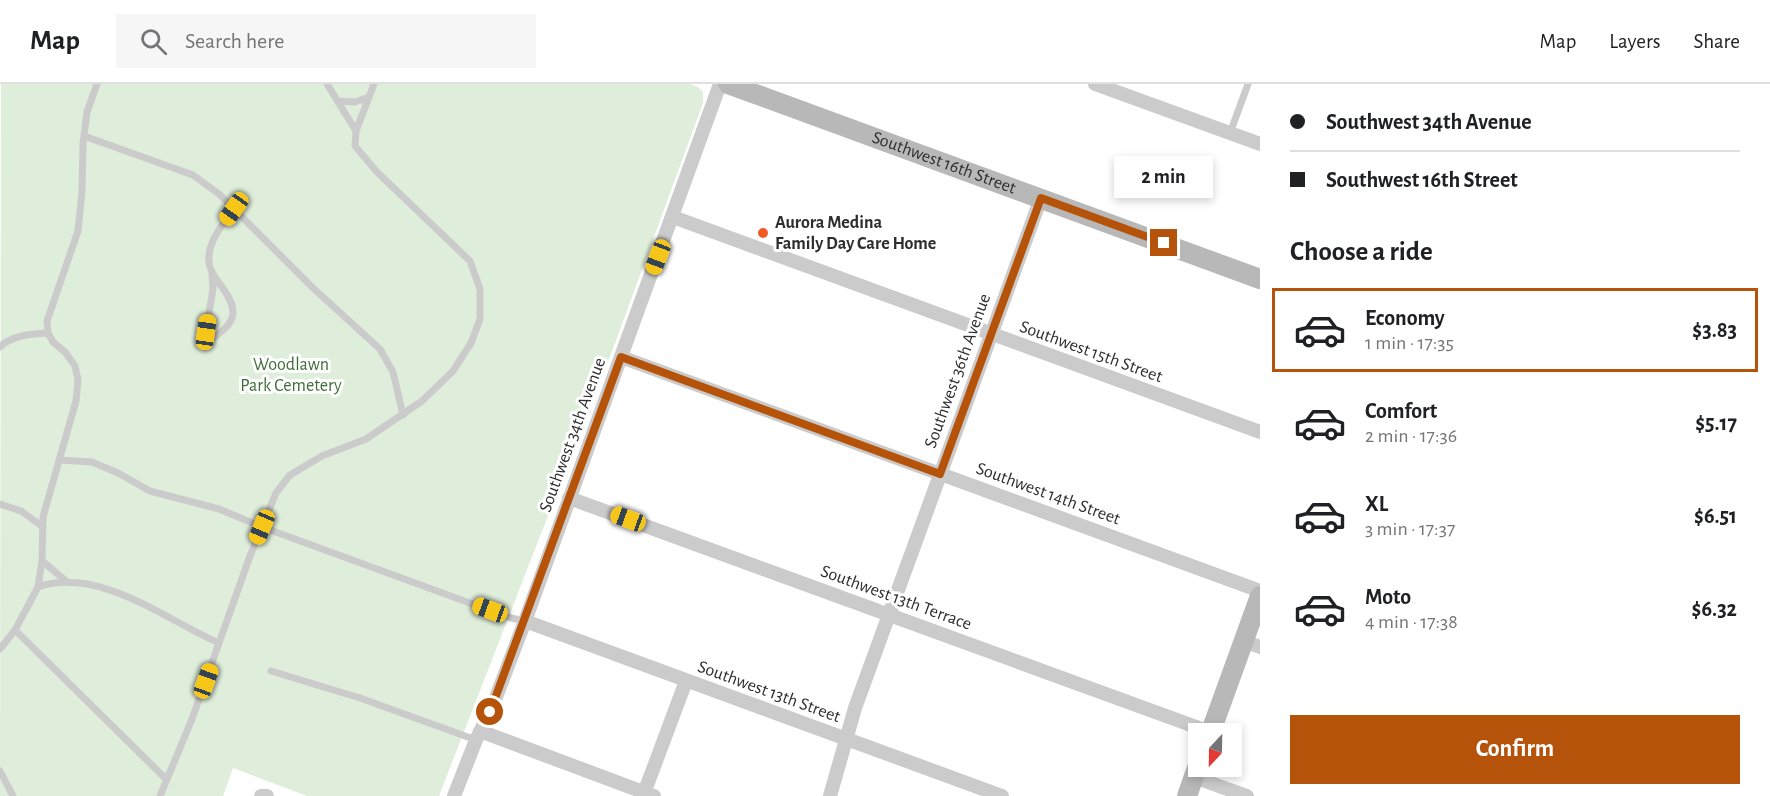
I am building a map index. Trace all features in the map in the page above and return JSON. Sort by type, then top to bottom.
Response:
[{"type":"street","name":"Southwest 34th Avenue","points":[[454,796],[493,705],[525,621],[720,84]]},
{"type":"street","name":"Southwest 16th Street","points":[[728,84],[1260,279]]},
{"type":"street","points":[[1095,84],[1260,144]]},
{"type":"street","name":"Southwest 36th Avenue","points":[[830,796],[846,738],[889,614],[1041,198]]},
{"type":"street","name":"Southwest 15th Street","points":[[673,217],[1260,432]]},
{"type":"street","name":"Southwest 14th Street","points":[[621,357],[1260,591]]},
{"type":"street","name":"Southwest 13th Terrace","points":[[569,498],[1188,725]]},
{"type":"street","points":[[1215,723],[1252,644],[1260,596]]},
{"type":"street","name":"Southwest 13th Street","points":[[525,621],[1002,796]]},
{"type":"street","points":[[478,736],[647,795],[687,681]]},
{"type":"street","points":[[1187,796],[1194,777]]},
{"type":"street","points":[[1208,777],[1247,796]]},
{"type":"street","points":[[261,796],[267,796]]},
{"type":"lane","points":[[0,649],[15,630],[38,587],[42,561],[43,517],[76,401],[78,380],[75,366],[65,352],[53,342],[48,333],[47,321],[78,231],[87,112],[97,84]]},
{"type":"lane","points":[[327,84],[356,131]]},
{"type":"lane","points":[[160,796],[192,719],[276,493],[290,476],[322,456],[366,440],[422,401],[453,371],[471,343],[480,319],[480,289],[470,261],[377,172],[355,146],[356,131],[374,84]]},
{"type":"lane","points":[[1230,133],[1248,84]]},
{"type":"lane","points":[[338,101],[355,102],[369,97]]},
{"type":"lane","points":[[84,136],[193,176],[219,194],[313,288],[380,349],[393,372],[403,415]]},
{"type":"lane","points":[[213,273],[213,289],[204,344],[227,328],[234,314],[232,300],[208,262],[213,239],[234,209]]},
{"type":"lane","points":[[0,347],[6,341],[32,334],[48,333]]},
{"type":"lane","points":[[59,460],[92,462],[150,491],[219,509],[262,527],[511,618],[525,621]]},
{"type":"lane","points":[[0,504],[21,511],[42,527]]},
{"type":"lane","points":[[42,561],[66,581]]},
{"type":"lane","points":[[38,587],[52,582],[66,581],[101,588],[135,599],[219,643]]},
{"type":"lane","points":[[15,630],[167,780]]},
{"type":"lane","points":[[271,671],[478,736]]},
{"type":"lane","points":[[0,771],[13,796]]},
{"type":"green space","name":"Woodlawn Park Cemetery","points":[[1,84],[690,84],[703,92],[703,103],[614,346],[439,796],[307,796],[233,768],[223,796],[0,796]]},
{"type":"place","name":"Aurora Medina Family Day Care Home","points":[[763,233]]},
{"type":"route","points":[[490,712],[621,357],[940,474],[1041,198],[1164,243]]}]
